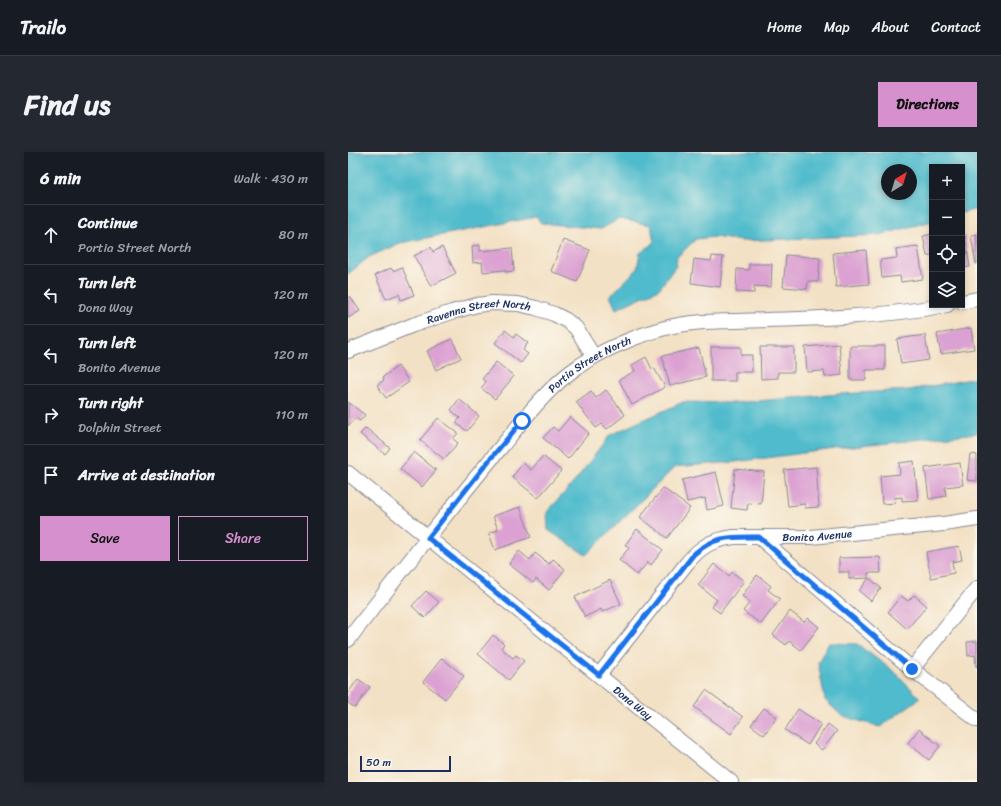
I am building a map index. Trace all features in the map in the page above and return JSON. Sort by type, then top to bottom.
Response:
[{"type":"street","points":[[965,301],[977,299]]},
{"type":"street","name":"Ravenna Street North","points":[[348,351],[413,325],[477,305],[492,303],[518,304],[536,308],[566,320],[576,328],[594,357]]},
{"type":"street","name":"Portia Street North","points":[[348,640],[487,463],[539,403],[567,375],[594,357],[622,343],[643,335],[685,324],[874,315],[930,308]]},
{"type":"street","name":"Dona Way","points":[[348,473],[730,782]]},
{"type":"street","name":"Bonito Avenue","points":[[599,675],[694,554],[712,542],[723,538],[734,537],[812,537],[944,524],[977,519]]},
{"type":"street","points":[[759,537],[912,669],[977,720]]},
{"type":"street","points":[[912,669],[977,588]]},
{"type":"water","points":[[348,152],[977,152],[977,209],[965,212],[965,164],[929,164],[929,222],[880,235],[742,241],[714,237],[696,239],[677,257],[676,266],[659,289],[616,309],[610,296],[637,269],[640,253],[654,243],[651,225],[619,219],[601,229],[541,223],[536,217],[400,243],[369,257],[348,274]]},
{"type":"water","points":[[977,378],[977,433],[735,462],[675,467],[586,555],[548,530],[547,512],[575,481],[610,435],[683,402],[733,403],[909,390]]},
{"type":"water","points":[[829,643],[857,644],[896,673],[920,698],[880,727],[842,716],[825,700],[818,662]]},
{"type":"building","points":[[977,234],[977,264],[976,264],[971,236]]},
{"type":"building","points":[[929,235],[929,256],[927,256],[923,236]]},
{"type":"building","points":[[965,236],[970,267],[965,268]]},
{"type":"building","points":[[563,240],[590,250],[577,282],[551,271]]},
{"type":"building","points":[[480,245],[480,251],[512,248],[514,271],[505,272],[505,270],[483,272],[482,262],[473,263],[472,246]]},
{"type":"building","points":[[918,246],[923,279],[901,282],[900,276],[882,278],[880,260],[897,258],[896,249]]},
{"type":"building","points":[[431,247],[433,252],[442,247],[456,273],[431,286],[414,256]]},
{"type":"building","points":[[866,250],[869,284],[836,287],[833,253]]},
{"type":"building","points":[[786,255],[820,258],[818,282],[808,281],[807,289],[783,287]]},
{"type":"building","points":[[712,256],[723,257],[720,287],[691,283],[694,259],[711,261]]},
{"type":"building","points":[[749,264],[772,264],[771,287],[754,286],[754,293],[736,292],[737,269],[749,270]]},
{"type":"building","points":[[402,267],[414,295],[401,300],[399,294],[386,299],[375,275],[391,268],[393,271]]},
{"type":"building","points":[[350,296],[360,311],[348,318],[348,298]]},
{"type":"building","points":[[971,328],[974,349],[941,354],[937,334]]},
{"type":"building","points":[[505,330],[514,337],[516,334],[528,343],[523,350],[528,354],[521,363],[495,343]]},
{"type":"building","points":[[925,335],[929,360],[901,364],[897,339]]},
{"type":"building","points":[[452,339],[461,358],[436,370],[427,351]]},
{"type":"building","points":[[839,344],[842,375],[825,377],[824,371],[807,372],[805,347]]},
{"type":"building","points":[[850,346],[885,346],[885,370],[866,370],[866,380],[850,380]]},
{"type":"building","points":[[711,347],[741,347],[741,355],[752,355],[752,372],[735,372],[735,381],[711,381]]},
{"type":"building","points":[[760,347],[794,347],[794,372],[778,372],[778,378],[761,379]]},
{"type":"building","points":[[699,348],[706,377],[670,386],[662,356]]},
{"type":"building","points":[[646,357],[652,369],[654,368],[665,387],[632,405],[619,380],[635,371],[632,365]]},
{"type":"building","points":[[496,362],[514,376],[495,399],[481,388],[486,382],[482,379]]},
{"type":"building","points":[[398,366],[409,382],[386,398],[377,385],[384,380],[383,377]]},
{"type":"building","points":[[606,390],[625,415],[607,429],[602,424],[596,428],[576,402],[591,391],[596,398]]},
{"type":"building","points":[[459,399],[479,416],[467,431],[456,423],[460,418],[451,410]]},
{"type":"building","points":[[348,402],[365,415],[360,421],[355,418],[348,426]]},
{"type":"building","points":[[570,417],[589,433],[568,459],[543,438],[553,427],[558,431]]},
{"type":"building","points":[[438,418],[458,433],[453,439],[458,443],[444,459],[420,440]]},
{"type":"building","points":[[366,428],[390,448],[385,454],[360,434]]},
{"type":"building","points":[[414,452],[436,470],[422,487],[400,469]]},
{"type":"building","points":[[970,454],[977,455],[977,481],[967,480]]},
{"type":"building","points":[[543,456],[561,471],[538,498],[512,477],[523,463],[531,470]]},
{"type":"building","points":[[914,461],[918,500],[902,501],[902,497],[894,498],[895,503],[882,504],[880,476],[900,474],[899,463]]},
{"type":"building","points":[[960,463],[963,485],[945,487],[946,496],[929,499],[925,468]]},
{"type":"building","points":[[816,467],[819,507],[805,508],[805,504],[788,506],[784,470]]},
{"type":"building","points":[[735,469],[764,472],[761,504],[748,503],[747,510],[731,508]]},
{"type":"building","points":[[716,472],[724,506],[707,510],[705,498],[687,502],[682,480]]},
{"type":"building","points":[[663,488],[690,508],[667,538],[640,517]]},
{"type":"building","points":[[520,507],[531,537],[495,550],[489,533],[498,530],[493,516]]},
{"type":"building","points":[[637,529],[663,550],[651,565],[648,562],[637,575],[619,560],[629,548],[625,545]]},
{"type":"building","points":[[959,546],[962,560],[952,562],[954,573],[931,578],[926,552]]},
{"type":"building","points":[[519,551],[530,560],[535,553],[549,564],[553,559],[565,569],[549,590],[536,579],[533,583],[509,564]]},
{"type":"building","points":[[880,557],[881,573],[868,573],[868,578],[849,579],[849,572],[839,572],[839,558]]},
{"type":"building","points":[[714,564],[729,576],[732,572],[744,581],[720,613],[712,607],[717,600],[698,585]]},
{"type":"building","points":[[757,575],[771,586],[768,590],[780,599],[761,624],[743,611],[750,602],[742,596]]},
{"type":"building","points":[[869,578],[881,588],[871,601],[859,591]]},
{"type":"building","points":[[610,580],[621,604],[602,612],[601,609],[585,617],[575,597]]},
{"type":"building","points":[[426,591],[439,602],[425,618],[412,606]]},
{"type":"building","points":[[914,595],[927,606],[907,629],[888,612],[901,596],[908,601]]},
{"type":"building","points":[[790,611],[804,622],[808,618],[819,627],[801,650],[789,641],[786,645],[773,635]]},
{"type":"building","points":[[493,635],[504,644],[501,648],[513,658],[516,655],[524,661],[509,680],[478,654]]},
{"type":"building","points":[[977,641],[976,667],[975,655],[968,656],[967,642]]},
{"type":"building","points":[[442,658],[464,676],[445,699],[423,682]]},
{"type":"building","points":[[358,679],[370,687],[355,708],[348,703],[348,693]]},
{"type":"building","points":[[706,690],[743,717],[731,734],[694,707]]},
{"type":"building","points":[[764,708],[777,717],[764,735],[751,725]]},
{"type":"building","points":[[798,709],[821,724],[808,745],[785,730]]},
{"type":"building","points":[[828,724],[837,731],[822,750],[814,744]]},
{"type":"building","points":[[919,729],[940,746],[929,760],[908,743]]},
{"type":"route","points":[[522,421],[428,538],[599,675],[694,554],[712,542],[723,538],[734,537],[759,537],[912,669]]}]
